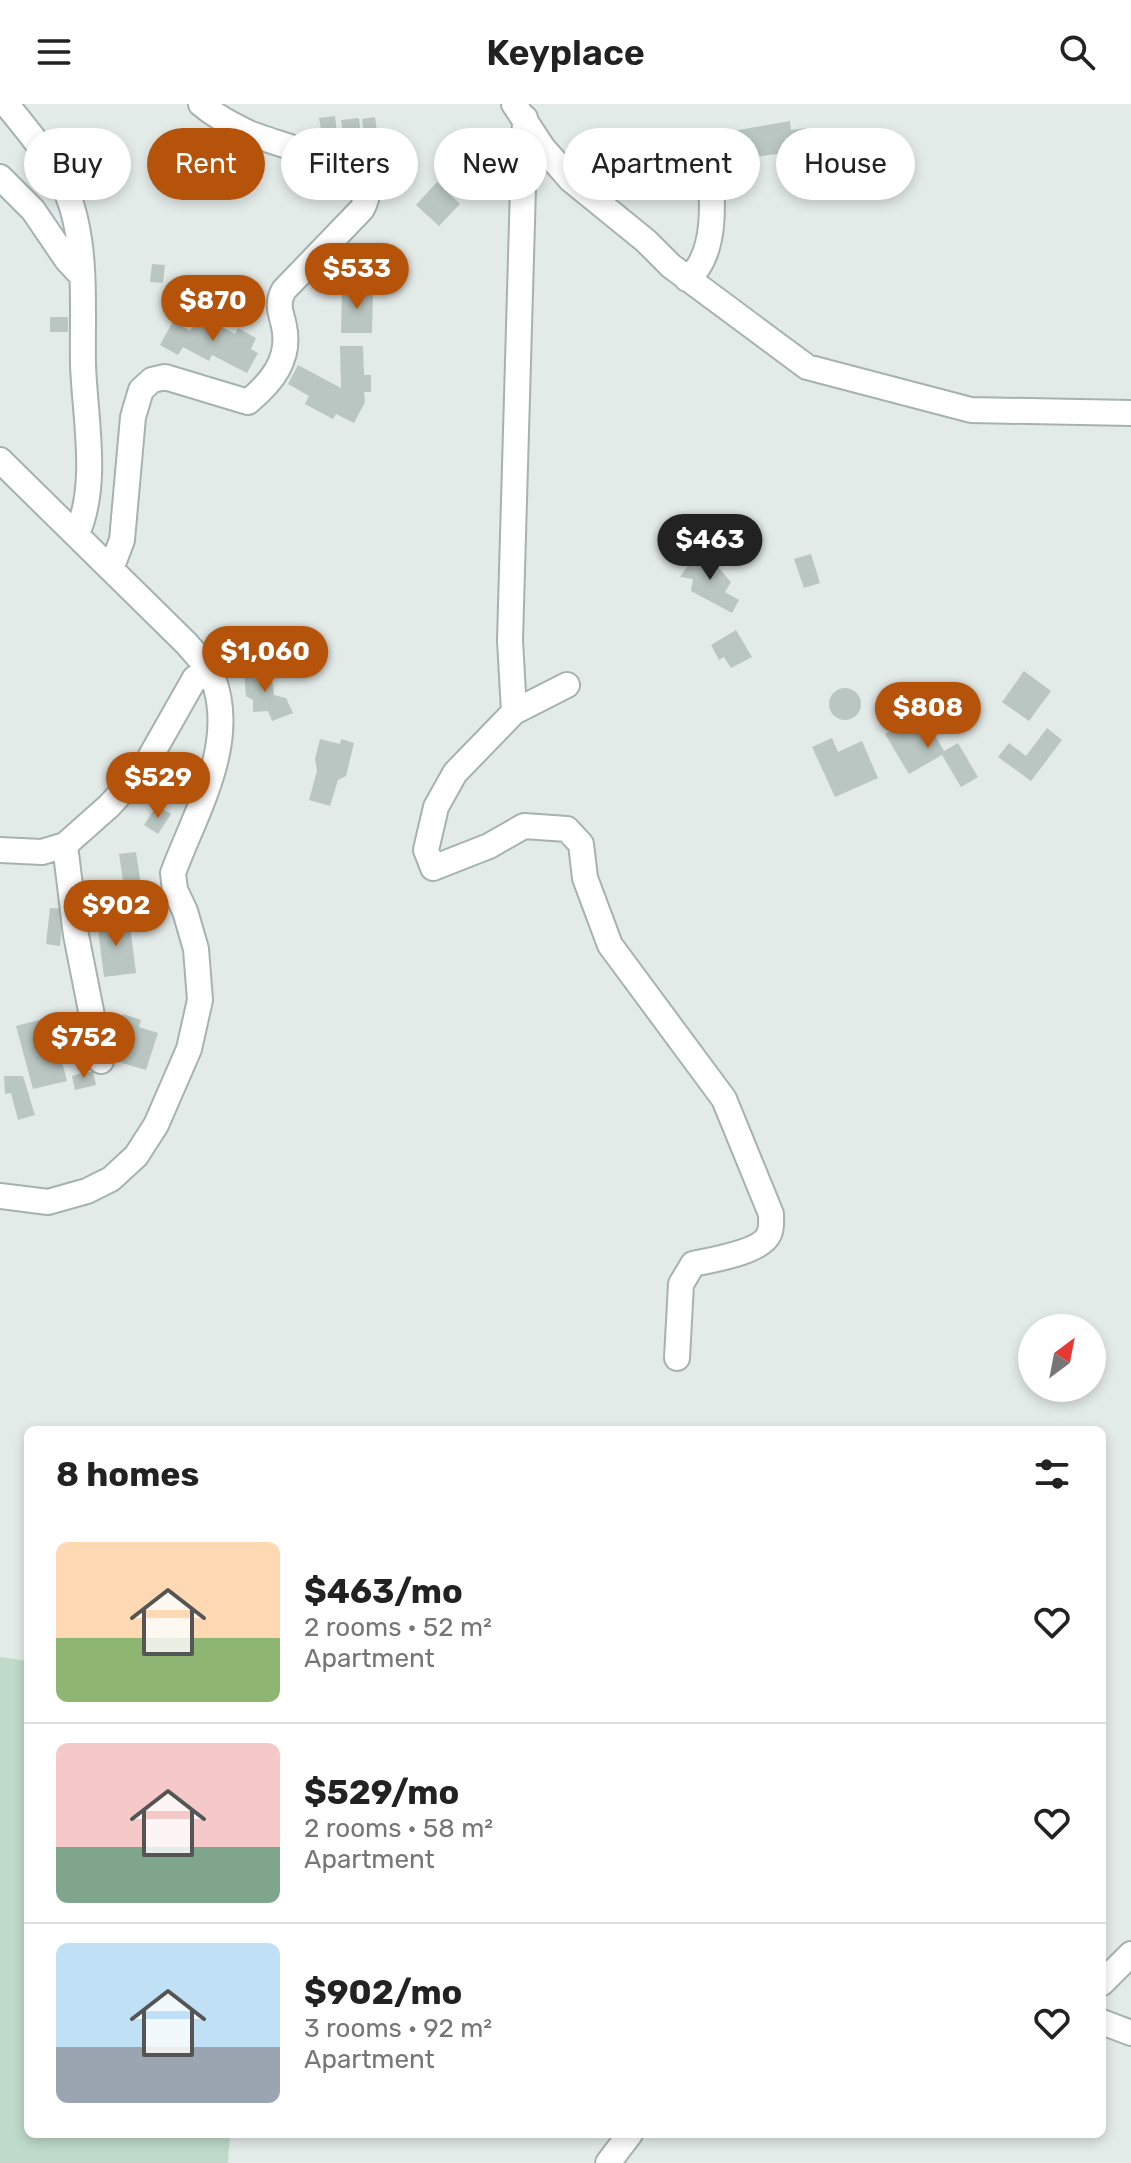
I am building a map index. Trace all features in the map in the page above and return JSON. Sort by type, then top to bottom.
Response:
[{"type":"street","points":[[6,104],[53,168],[71,204],[80,247],[84,409],[89,471],[84,517],[77,534]]},
{"type":"street","points":[[111,569],[122,540],[133,417],[141,390],[152,380],[165,377],[248,402],[263,389],[281,365],[287,349],[278,304],[284,290],[362,209],[367,198],[365,184],[355,174],[335,163],[248,133],[201,104]]},
{"type":"street","points":[[519,111],[543,148],[571,180],[687,279],[807,367],[971,410],[1131,413]]},
{"type":"street","points":[[514,712],[510,640],[519,111]]},
{"type":"street","points":[[0,177],[33,210],[81,275]]},
{"type":"street","points":[[687,279],[700,269],[710,232],[713,200]]},
{"type":"street","points":[[0,460],[187,644],[212,675],[221,708],[212,773],[173,873],[175,890],[196,949],[200,1000],[189,1049],[156,1125],[136,1156],[111,1179],[87,1191],[48,1202],[0,1196]]},
{"type":"street","points":[[0,850],[42,852],[65,845],[109,806],[144,768],[195,678],[212,675]]},
{"type":"street","points":[[567,685],[514,712],[455,773],[436,807],[426,850],[433,868],[489,846],[524,826],[567,829],[581,844],[585,878],[610,945],[724,1099],[771,1214],[771,1232],[763,1243],[722,1258],[693,1264],[681,1284],[677,1358]]},
{"type":"street","points":[[65,845],[76,935],[101,1061]]},
{"type":"street","points":[[1106,1979],[1131,1954]]},
{"type":"street","points":[[1106,2024],[1131,2033]]},
{"type":"street","points":[[608,2163],[627,2138]]},
{"type":"green space","points":[[0,1657],[24,1660],[24,2138],[230,2138],[228,2163],[0,2163]]},
{"type":"building","points":[[335,116],[336,128],[321,128],[319,118]]},
{"type":"building","points":[[375,117],[377,128],[363,128],[362,119]]},
{"type":"building","points":[[359,118],[360,128],[342,128],[341,120]]},
{"type":"building","points":[[790,121],[791,128],[776,128],[776,154],[760,156],[760,128],[750,128]]},
{"type":"building","points":[[434,185],[434,200],[456,200],[460,204],[439,226],[416,205]]},
{"type":"building","points":[[152,264],[165,265],[163,283],[150,282]]},
{"type":"building","points":[[342,289],[373,290],[372,333],[341,333]]},
{"type":"building","points":[[200,315],[235,334],[238,328],[256,338],[251,349],[258,353],[247,373],[212,355],[209,361],[183,347],[178,355],[160,345],[173,321],[190,331]]},
{"type":"building","points":[[50,317],[68,317],[68,332],[50,332]]},
{"type":"building","points":[[340,346],[363,346],[364,375],[371,375],[371,392],[364,392],[365,402],[354,423],[336,414],[333,419],[305,404],[309,396],[288,384],[298,365],[341,388]]},
{"type":"building","points":[[696,554],[710,558],[731,582],[725,592],[739,600],[732,613],[691,591],[693,579],[680,577]]},
{"type":"building","points":[[811,554],[820,583],[804,588],[794,559]]},
{"type":"building","points":[[736,630],[752,657],[731,668],[724,657],[719,660],[711,645]]},
{"type":"building","points":[[252,668],[271,672],[274,695],[286,698],[293,713],[272,721],[268,711],[253,712],[253,700],[246,696],[244,671]]},
{"type":"building","points":[[1024,671],[1051,691],[1029,721],[1002,702]]},
{"type":"building","points":[[845,688],[857,692],[861,704],[857,716],[845,720],[833,716],[829,704],[833,692]]},
{"type":"building","points":[[922,713],[944,751],[958,743],[978,777],[961,787],[942,755],[909,774],[885,734]]},
{"type":"building","points":[[942,715],[950,729],[941,734],[933,720]]},
{"type":"building","points":[[1047,728],[1062,740],[1031,781],[998,757],[1009,743],[1026,756]]},
{"type":"building","points":[[832,738],[838,752],[862,741],[878,778],[835,797],[812,747]]},
{"type":"building","points":[[320,739],[340,744],[341,739],[354,743],[346,776],[338,780],[330,806],[309,800],[317,771],[315,759]]},
{"type":"building","points":[[157,805],[171,814],[158,834],[144,825]]},
{"type":"building","points":[[136,852],[142,892],[125,894],[119,854]]},
{"type":"building","points":[[50,908],[64,909],[60,946],[46,944]]},
{"type":"building","points":[[129,918],[136,973],[104,977],[97,922]]},
{"type":"building","points":[[123,1014],[141,1020],[139,1027],[158,1033],[146,1070],[115,1061],[123,1035],[118,1034]]},
{"type":"building","points":[[51,1017],[52,1022],[58,1023],[66,1056],[61,1058],[67,1081],[33,1089],[16,1026]]},
{"type":"building","points":[[93,1071],[96,1085],[75,1090],[72,1076]]},
{"type":"building","points":[[4,1076],[23,1076],[35,1115],[18,1120],[11,1093],[5,1094]]}]
